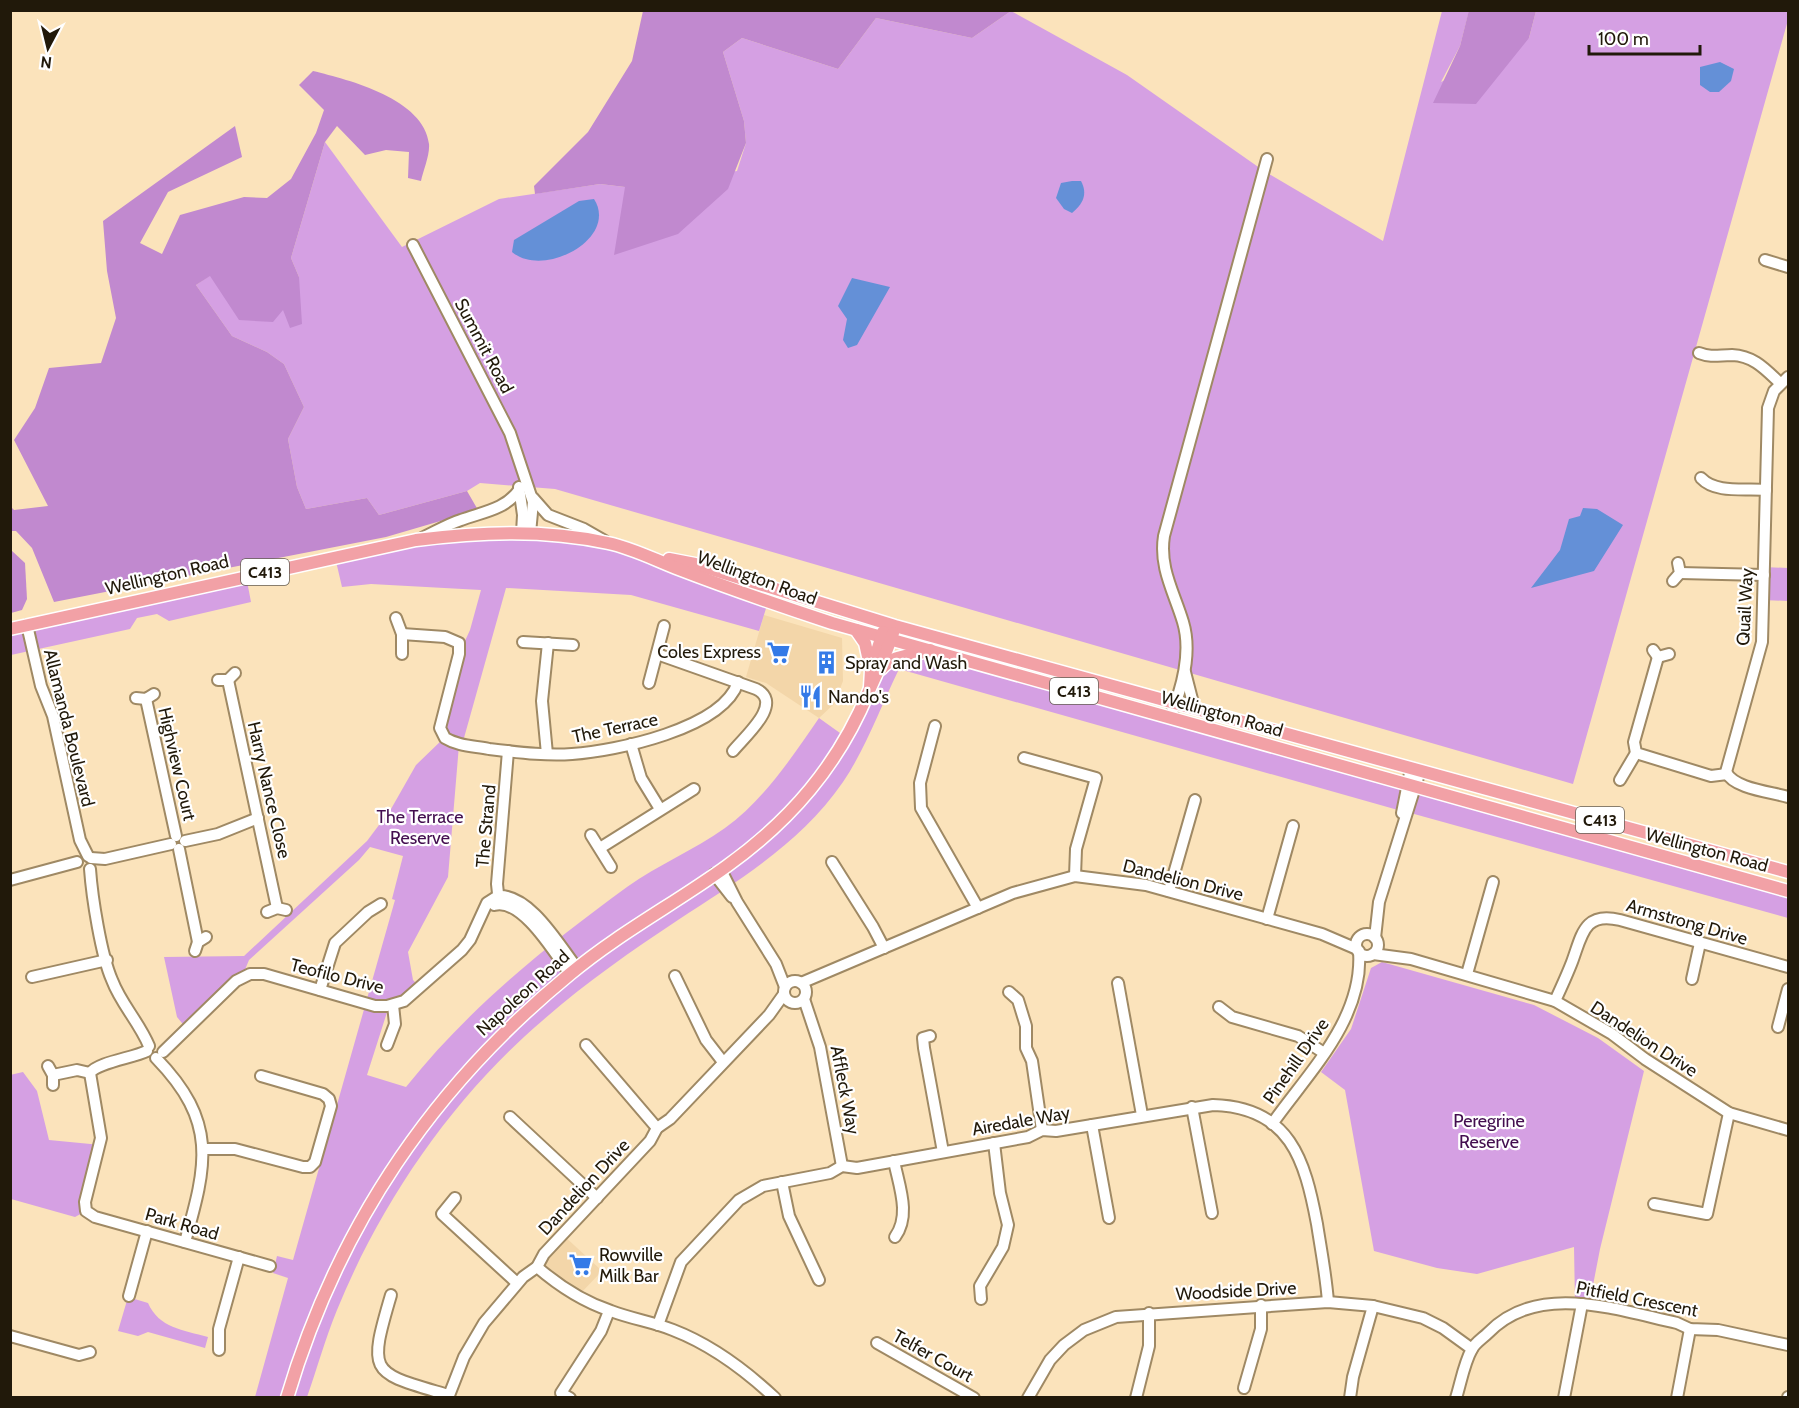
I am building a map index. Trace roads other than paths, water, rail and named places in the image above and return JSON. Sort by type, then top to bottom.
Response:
[{"type":"main road","name":"Wellington Road","points":[[10,629],[416,540],[476,534],[526,533],[606,542],[772,603],[856,630],[1788,891]]},
{"type":"main road","name":"Wellington Road","points":[[651,557],[695,564],[890,625],[1174,701],[1788,872]]},
{"type":"main road","name":"Napoleon Road","points":[[287,1398],[306,1338],[330,1278],[365,1210],[405,1148],[477,1059],[574,971],[718,872],[768,833],[817,783],[846,741],[870,689],[890,625]]},
{"type":"main road","points":[[856,630],[865,642],[876,670],[897,657],[918,655],[930,650]]},
{"type":"street","points":[[1194,707],[1185,672],[1185,630],[1164,568],[1164,536],[1267,159]]},
{"type":"street","name":"Summit Road","points":[[413,245],[463,346],[502,414],[531,495],[526,533]]},
{"type":"street","points":[[1765,260],[1788,267]]},
{"type":"street","points":[[1706,359],[1732,355],[1751,359],[1784,380]]},
{"type":"street","name":"Quail Way","points":[[1727,774],[1762,642],[1768,408],[1771,397],[1784,380]]},
{"type":"street","name":"Summit Road","points":[[520,466],[519,490],[526,533]]},
{"type":"street","points":[[1701,478],[1706,484],[1717,488],[1766,490]]},
{"type":"street","points":[[416,540],[461,520],[496,508],[512,499],[519,490]]},
{"type":"street","points":[[531,495],[548,515],[584,529],[606,542]]},
{"type":"street","points":[[1677,572],[1764,575]]},
{"type":"street","points":[[396,618],[402,634],[402,654]]},
{"type":"street","name":"Allamanda Boulevard","points":[[27,625],[40,686],[53,716],[112,982],[194,1114],[204,1149],[203,1177],[185,1242]]},
{"type":"street","points":[[649,683],[664,626]]},
{"type":"street","name":"The Terrace","points":[[402,634],[446,637],[459,643],[459,654],[440,725],[441,733],[445,738],[459,744],[547,754],[577,754],[631,744],[678,730],[705,717],[731,698],[738,682]]},
{"type":"street","points":[[523,642],[573,645]]},
{"type":"street","points":[[547,754],[542,701],[548,643]]},
{"type":"street","points":[[657,654],[759,690],[767,703],[762,716],[741,747]]},
{"type":"street","points":[[1620,780],[1636,753],[1634,742],[1660,654]]},
{"type":"street","points":[[1170,717],[1184,656]]},
{"type":"street","points":[[1174,701],[1185,672]]},
{"type":"street","name":"Harry Nance Close","points":[[227,678],[277,910]]},
{"type":"street","name":"Highview Court","points":[[145,697],[200,943]]},
{"type":"street","points":[[935,726],[921,778],[921,808],[978,908]]},
{"type":"street","points":[[631,744],[641,778],[660,809]]},
{"type":"street","name":"The Strand","points":[[499,900],[497,884],[508,751]]},
{"type":"street","points":[[1636,753],[1644,758],[1712,776],[1727,774],[1737,783],[1788,797]]},
{"type":"street","points":[[1024,758],[1096,778],[1075,853],[1075,876]]},
{"type":"street","name":"Pinehill Drive","points":[[1357,982],[1359,943],[1379,902],[1401,828],[1415,769]]},
{"type":"street","points":[[600,848],[694,789]]},
{"type":"street","points":[[1169,891],[1195,800]]},
{"type":"street","points":[[10,880],[218,834],[258,818]]},
{"type":"street","points":[[1267,919],[1293,826]]},
{"type":"street","points":[[591,835],[611,867]]},
{"type":"street","points":[[832,862],[884,948]]},
{"type":"street","name":"Affleck Way","points":[[718,872],[812,1021],[820,1047],[842,1166]]},
{"type":"street","name":"Dandelion Drive","points":[[448,1396],[476,1336],[517,1283],[537,1267],[544,1254],[650,1141],[657,1128],[667,1122],[769,1015],[795,993],[836,969],[1026,888],[1075,876],[1121,880],[1169,891],[1359,943],[1377,940],[1411,959]]},
{"type":"street","points":[[1467,974],[1493,882]]},
{"type":"street","points":[[499,900],[526,911],[574,971]]},
{"type":"street","name":"Teofilo Drive","points":[[155,1050],[172,1041],[246,975],[264,974],[375,1006],[393,1005],[409,997],[467,945],[482,918],[499,900]]},
{"type":"street","name":"Pinehill Drive","points":[[1272,1124],[1343,1023],[1357,982],[1377,940],[1379,902]]},
{"type":"street","points":[[320,990],[335,943],[368,912],[383,904]]},
{"type":"street","name":"Armstrong Drive","points":[[1555,1000],[1584,928],[1597,920],[1612,918],[1788,967]]},
{"type":"street","name":"Dandelion Drive","points":[[1359,943],[1372,954],[1411,959],[1555,1000],[1729,1113],[1788,1130]]},
{"type":"street","points":[[1692,979],[1701,943]]},
{"type":"street","points":[[32,977],[107,960]]},
{"type":"street","points":[[675,976],[706,1040],[723,1062]]},
{"type":"street","points":[[1118,983],[1142,1115]]},
{"type":"street","points":[[1778,1027],[1788,989]]},
{"type":"street","points":[[1018,994],[1027,1031],[1026,1048],[1032,1061],[1042,1130]]},
{"type":"street","points":[[387,1045],[395,1024],[393,1005]]},
{"type":"street","points":[[1219,1007],[1232,1017],[1298,1036],[1324,1053]]},
{"type":"street","points":[[923,1035],[943,1152]]},
{"type":"street","points":[[586,1045],[657,1128]]},
{"type":"street","points":[[51,1075],[77,1070],[90,1073],[95,1068],[155,1050]]},
{"type":"street","name":"Park Road","points":[[90,1073],[89,1081],[101,1138],[86,1202],[86,1211],[95,1216],[185,1242],[271,1264]]},
{"type":"street","points":[[204,1149],[235,1149],[303,1167],[310,1167],[315,1162],[331,1106],[329,1099],[323,1094],[260,1074]]},
{"type":"street","name":"Airedale Way","points":[[658,1324],[678,1268],[691,1250],[747,1194],[760,1187],[830,1173],[842,1166],[857,1168],[1032,1136],[1042,1130],[1056,1131],[1213,1105],[1237,1107],[1272,1124],[1293,1146],[1305,1169],[1328,1302]]},
{"type":"street","points":[[1192,1107],[1212,1213]]},
{"type":"street","points":[[1654,1204],[1707,1214],[1729,1113]]},
{"type":"street","points":[[510,1117],[597,1198]]},
{"type":"street","points":[[1092,1125],[1109,1218]]},
{"type":"street","points":[[981,1299],[975,1286],[1003,1247],[1008,1225],[1000,1193],[994,1143]]},
{"type":"street","points":[[894,1161],[903,1204],[902,1232]]},
{"type":"street","points":[[782,1182],[789,1216],[819,1280]]},
{"type":"street","points":[[455,1197],[442,1214],[517,1283]]},
{"type":"street","points":[[129,1296],[147,1231]]},
{"type":"street","points":[[219,1350],[219,1329],[239,1257]]},
{"type":"street","points":[[537,1267],[565,1288],[609,1311],[658,1324],[718,1352],[747,1372],[776,1398]]},
{"type":"street","points":[[391,1295],[378,1340],[379,1364],[395,1379],[448,1396]]},
{"type":"street","name":"Woodside Drive","points":[[1028,1398],[1050,1360],[1077,1334],[1116,1317],[1149,1313],[1328,1302],[1373,1306],[1430,1321],[1472,1348]]},
{"type":"street","name":"Pitfield Crescent","points":[[1456,1398],[1472,1348],[1495,1326],[1520,1310],[1554,1302],[1582,1304],[1677,1323],[1690,1329],[1718,1330],[1788,1345]]},
{"type":"street","points":[[1564,1398],[1582,1304]]},
{"type":"street","points":[[1244,1388],[1261,1329],[1261,1305]]},
{"type":"street","points":[[1350,1398],[1353,1377],[1373,1306]]},
{"type":"street","points":[[570,1398],[561,1393],[601,1331],[609,1311]]},
{"type":"street","points":[[1136,1398],[1148,1352],[1149,1313]]},
{"type":"street","points":[[1677,1398],[1690,1329]]},
{"type":"street","points":[[10,1336],[79,1355],[90,1352]]},
{"type":"street","name":"Telfer Court","points":[[877,1343],[974,1398]]},
{"type":"water","points":[[1720,62],[1734,69],[1731,81],[1719,92],[1710,92],[1700,85],[1700,67]]},
{"type":"water","points":[[1081,181],[1084,194],[1082,202],[1072,213],[1064,209],[1056,198],[1061,183]]},
{"type":"water","points":[[594,199],[599,214],[596,228],[587,240],[574,250],[542,261],[526,259],[512,252],[514,240],[579,201]]},
{"type":"water","points":[[852,278],[890,287],[857,345],[848,348],[843,340],[847,319],[838,306]]},
{"type":"water","points":[[1583,508],[1597,509],[1623,525],[1594,571],[1531,588],[1560,550],[1569,519],[1580,516]]},
{"type":"place","name":"Coles Express","points":[[779,652]]},
{"type":"place","name":"Spray and Wash","points":[[827,663]]},
{"type":"place","name":"Nando's","points":[[810,697]]},
{"type":"place","name":"Rowville Milk Bar","points":[[581,1265]]},
{"type":"park label","name":"The Terrace Reserve","points":[[420,827]]},
{"type":"park label","name":"Peregrine Reserve","points":[[1489,1131]]}]
